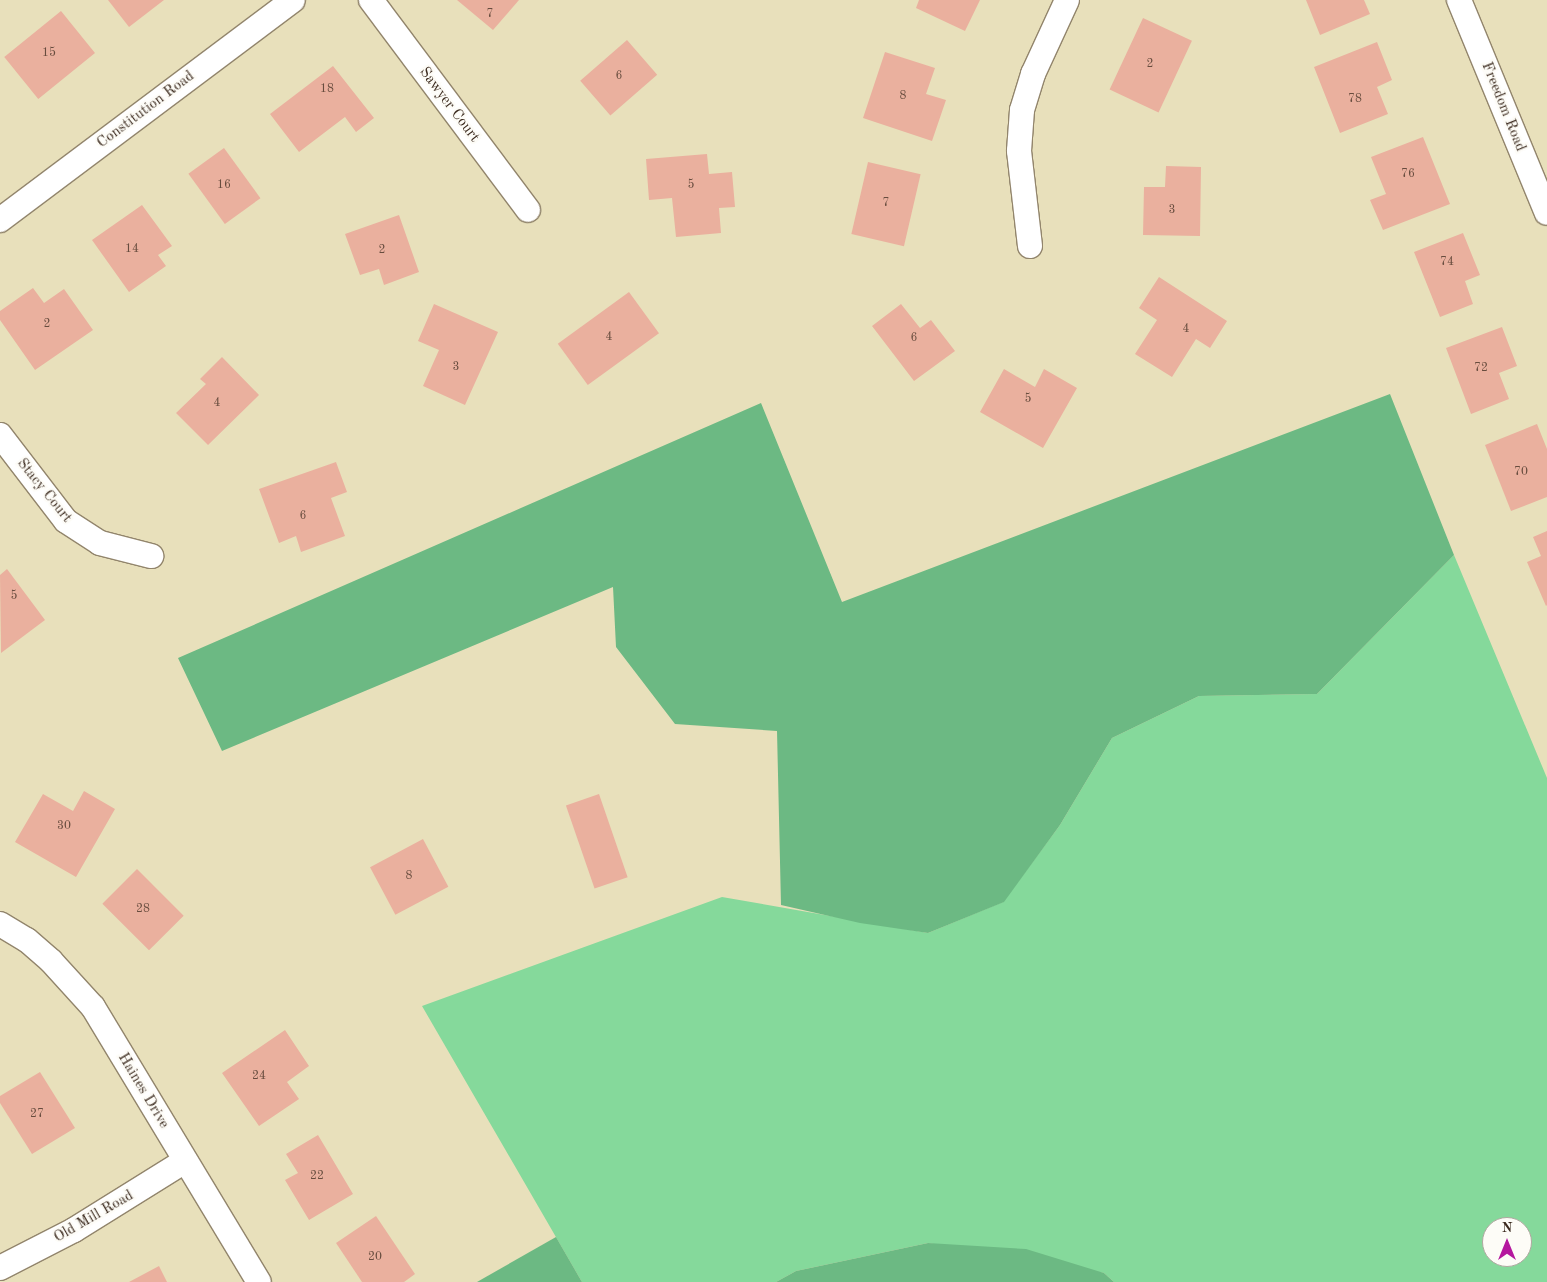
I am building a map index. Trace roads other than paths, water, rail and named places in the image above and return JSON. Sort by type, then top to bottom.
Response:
[{"type":"street","name":"Constitution Road","points":[[0,220],[293,0]]},
{"type":"street","name":"Sawyer Court","points":[[371,0],[528,210]]},
{"type":"street","points":[[1030,246],[1019,151],[1022,110],[1033,74],[1067,0]]},
{"type":"street","name":"Freedom Road","points":[[1459,0],[1547,214]]},
{"type":"street","name":"Stacy Court","points":[[0,435],[66,521],[100,543],[151,556]]},
{"type":"street","name":"Haines Drive","points":[[0,924],[27,940],[51,961],[93,1007],[259,1282]]},
{"type":"street","name":"Old Mill Road","points":[[0,1268],[74,1230],[185,1161]]}]
